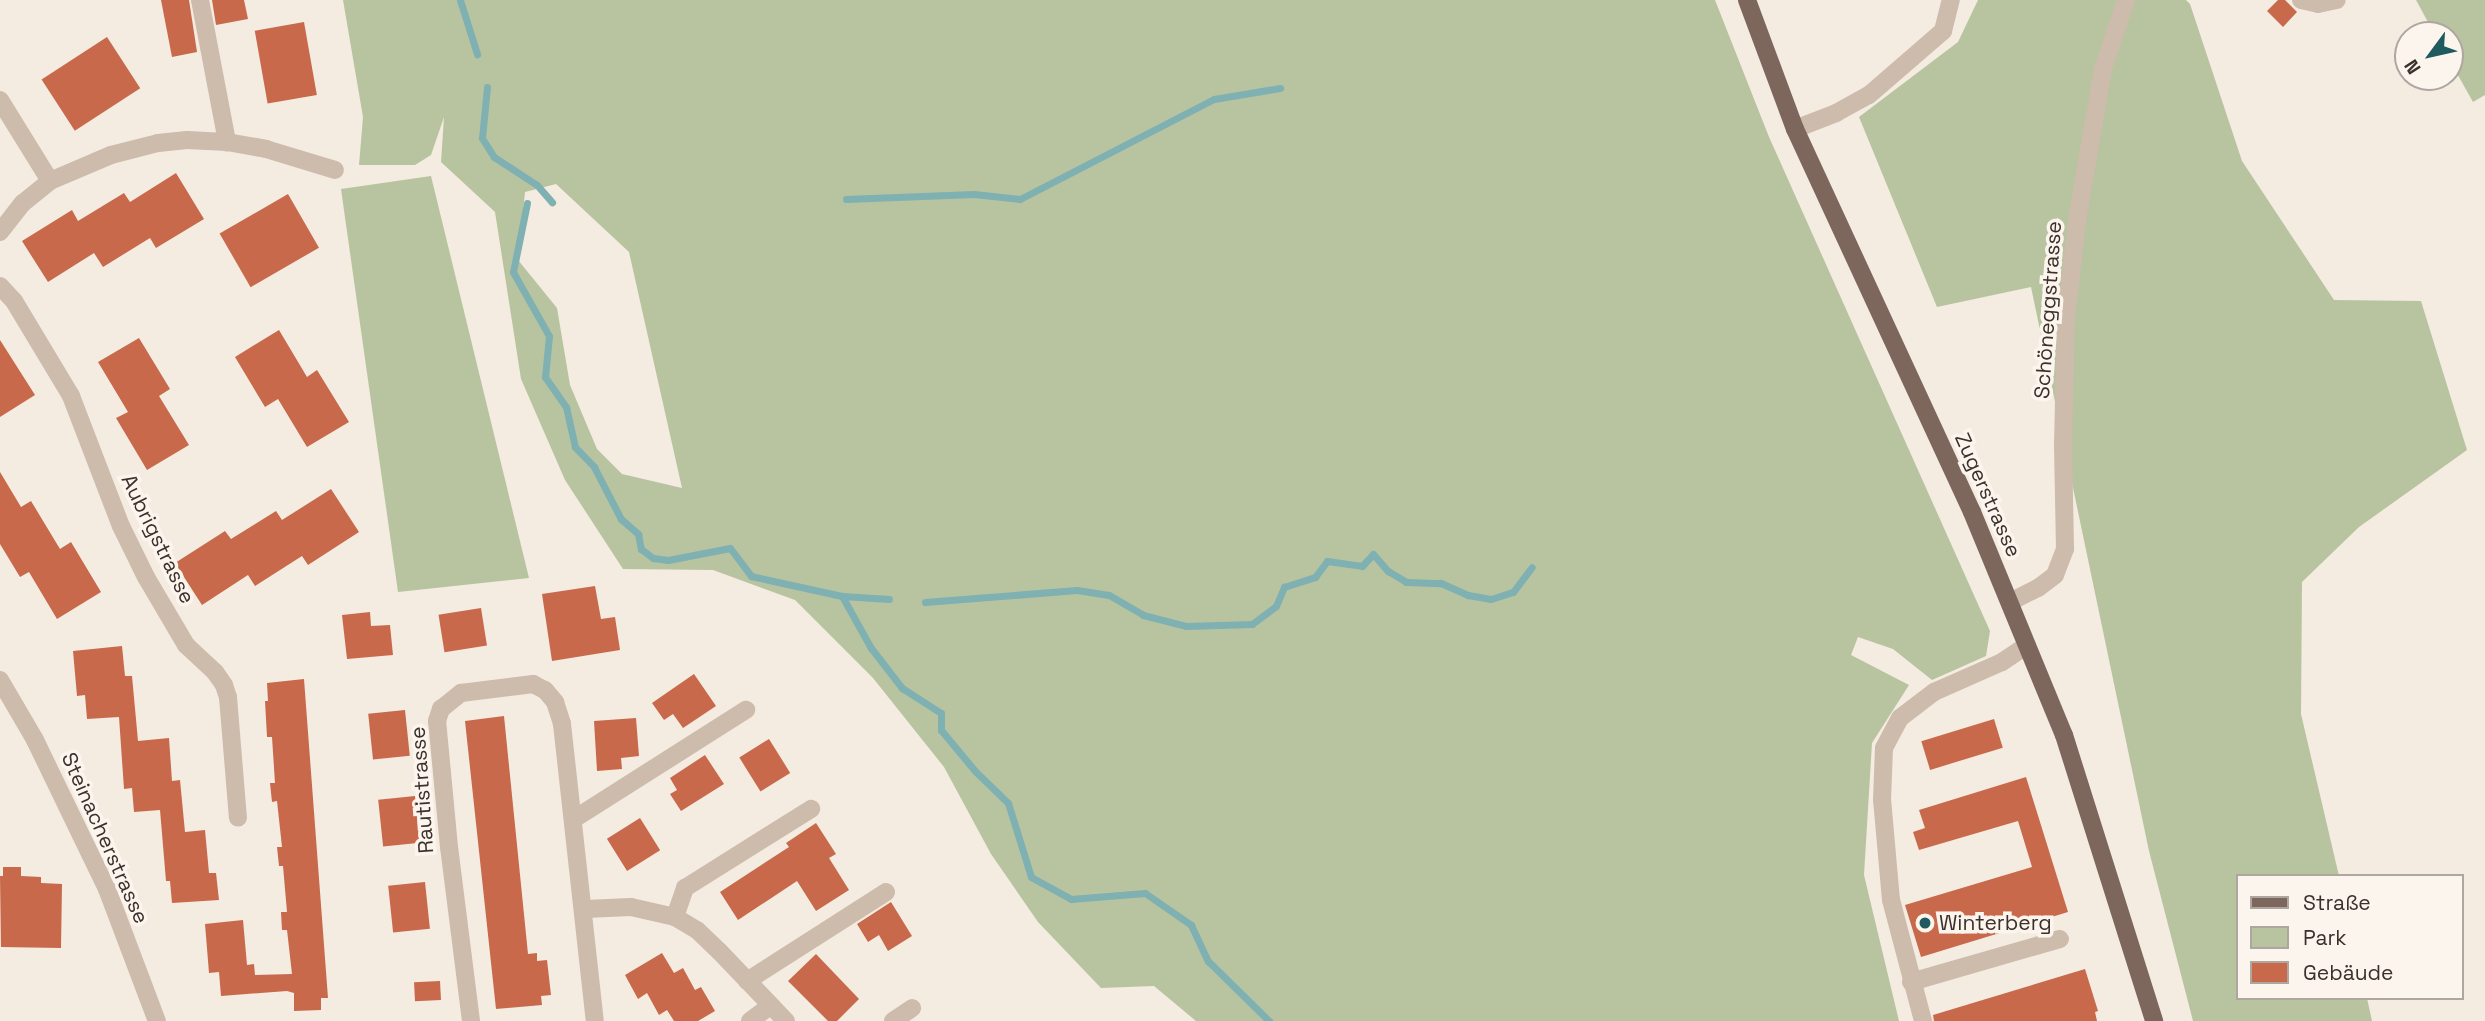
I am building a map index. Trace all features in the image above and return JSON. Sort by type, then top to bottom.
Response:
[{"type":"main road","name":"Zugerstrasse","points":[[1747,0],[1795,129],[1972,512],[2010,601],[2088,805],[2154,1021]]},
{"type":"street","points":[[200,0],[228,142]]},
{"type":"street","points":[[1795,129],[1836,113],[1869,95],[1942,31],[1951,0]]},
{"type":"street","name":"Schöneggstrasse","points":[[2010,601],[2038,588],[2055,575],[2065,549],[2063,446],[2067,303],[2078,214],[2103,69],[2126,0]]},
{"type":"street","points":[[2301,0],[2318,4],[2337,0]]},
{"type":"street","points":[[0,100],[50,181]]},
{"type":"street","points":[[0,232],[23,204],[50,181],[92,161],[129,149],[187,140],[228,142],[266,149],[335,170]]},
{"type":"street","name":"Aubrigstrasse","points":[[0,286],[14,301],[71,396],[121,526],[146,577],[186,645],[215,672],[224,685],[228,697],[238,818]]},
{"type":"street","points":[[1923,1021],[1891,900],[1885,855],[1884,748],[1900,718],[1934,692],[1986,669],[2027,645]]},
{"type":"street","name":"Steinacherstrasse","points":[[0,680],[42,753],[107,889],[157,1021]]},
{"type":"street","name":"Rautistrasse","points":[[471,1021],[448,841],[437,721],[441,709],[451,699],[472,691],[533,684],[545,690],[555,702],[562,724],[585,909],[595,1021]]},
{"type":"street","points":[[573,819],[746,710]]},
{"type":"street","points":[[675,917],[685,888],[811,809]]},
{"type":"street","points":[[747,981],[886,892]]},
{"type":"street","points":[[585,909],[631,907],[675,917],[697,930],[786,1021]]},
{"type":"street","points":[[1911,982],[2060,939]]},
{"type":"street","points":[[750,1021],[771,1005]]},
{"type":"street","points":[[893,1021],[912,1008]]},
{"type":"green space","points":[[343,0],[1715,0],[1769,137],[1990,631],[1986,656],[1932,680],[1893,649],[1858,637],[1851,655],[1909,685],[1872,743],[1864,875],[1899,1021],[1196,1021],[1154,986],[1101,988],[1038,922],[991,854],[944,767],[873,678],[795,600],[713,570],[623,569],[565,480],[521,379],[495,212],[441,162],[444,117],[431,155],[415,165],[359,165],[363,117]],"holes":[[[556,184],[629,252],[682,488],[622,474],[597,449],[570,385],[557,308],[518,260],[525,192]]]},
{"type":"green space","points":[[1978,0],[2186,0],[2190,4],[2242,161],[2334,300],[2421,301],[2467,450],[2359,527],[2302,582],[2301,714],[2339,874],[2236,874],[2236,1000],[2367,1000],[2372,1021],[2193,1021],[2149,851],[2031,287],[1937,307],[1859,117],[1958,42]]},
{"type":"green space","points":[[2416,0],[2485,0],[2485,95],[2473,102],[2464,86],[2464,21],[2427,21]]},
{"type":"green space","points":[[431,176],[529,578],[398,592],[341,189]]},
{"type":"building","points":[[161,0],[189,0],[197,52],[172,57]]},
{"type":"building","points":[[212,0],[244,0],[248,19],[216,25]]},
{"type":"building","points":[[2278,0],[2285,0],[2297,12],[2283,27],[2267,11]]},
{"type":"building","points":[[304,22],[317,95],[268,104],[255,31]]},
{"type":"building","points":[[107,37],[140,88],[75,131],[42,79]]},
{"type":"building","points":[[176,173],[204,219],[156,248],[150,238],[103,267],[94,253],[48,282],[22,241],[72,210],[78,221],[124,193],[130,202]]},
{"type":"building","points":[[288,194],[319,248],[251,287],[220,234]]},
{"type":"building","points":[[279,330],[307,377],[317,370],[349,422],[307,447],[278,399],[265,407],[235,357]]},
{"type":"building","points":[[139,338],[170,389],[159,396],[189,445],[147,470],[116,418],[128,412],[98,362]]},
{"type":"building","points":[[0,340],[35,395],[0,417]]},
{"type":"building","points":[[0,472],[21,507],[31,501],[60,549],[71,542],[101,592],[57,619],[29,572],[20,577],[0,544]]},
{"type":"building","points":[[331,489],[359,532],[308,565],[302,556],[255,586],[248,575],[202,605],[175,563],[225,531],[231,539],[276,511],[282,520]]},
{"type":"building","points":[[595,586],[601,619],[615,617],[620,650],[552,661],[542,594]]},
{"type":"building","points":[[481,608],[487,646],[444,652],[439,615]]},
{"type":"building","points":[[370,612],[371,626],[390,625],[393,655],[347,659],[342,615]]},
{"type":"building","points":[[122,646],[125,676],[132,676],[138,741],[169,738],[172,781],[180,780],[185,832],[205,830],[209,873],[216,873],[219,900],[172,903],[170,881],[166,881],[160,810],[134,812],[132,788],[124,789],[119,717],[87,719],[85,695],[77,696],[73,651]]},
{"type":"building","points":[[694,674],[716,706],[683,728],[673,714],[664,720],[652,703]]},
{"type":"building","points":[[304,679],[328,998],[321,998],[321,1010],[294,1011],[294,993],[287,991],[221,996],[219,972],[209,973],[205,924],[243,920],[247,965],[254,964],[255,975],[292,974],[287,930],[282,930],[281,912],[287,912],[283,866],[279,866],[277,847],[282,847],[277,801],[272,802],[270,783],[275,783],[272,737],[267,737],[265,701],[268,701],[267,683]]},
{"type":"building","points":[[405,710],[410,756],[373,760],[368,714]]},
{"type":"building","points":[[504,716],[528,954],[537,953],[537,961],[547,960],[551,995],[541,996],[542,1005],[496,1009],[465,721]]},
{"type":"building","points":[[636,718],[639,756],[621,758],[622,769],[597,771],[594,721]]},
{"type":"building","points":[[1994,719],[2003,748],[1930,770],[1921,741]]},
{"type":"building","points":[[769,739],[790,773],[761,791],[739,758]]},
{"type":"building","points":[[705,755],[724,784],[681,811],[670,794],[677,790],[670,778]]},
{"type":"building","points":[[2026,777],[2068,912],[1921,957],[1905,905],[2032,867],[2018,821],[1919,850],[1913,832],[1925,828],[1919,810]]},
{"type":"building","points":[[415,796],[420,843],[383,847],[378,800]]},
{"type":"building","points":[[640,818],[660,850],[627,871],[607,839]]},
{"type":"building","points":[[816,823],[836,854],[829,858],[849,890],[816,911],[797,881],[738,920],[720,892],[789,847],[786,843]]},
{"type":"building","points":[[3,867],[21,867],[21,876],[41,877],[41,883],[62,884],[61,948],[1,947],[0,876],[3,876]]},
{"type":"building","points":[[425,882],[430,929],[393,933],[388,886]]},
{"type":"building","points":[[891,902],[912,936],[888,951],[879,935],[868,942],[857,924]]},
{"type":"building","points":[[662,953],[674,973],[683,968],[695,990],[701,987],[715,1011],[698,1021],[674,1021],[667,1010],[659,1015],[647,993],[638,999],[625,975]]},
{"type":"building","points":[[816,954],[859,999],[837,1021],[828,1021],[788,981]]},
{"type":"building","points":[[2085,969],[2098,1011],[2095,1012],[2097,1021],[1934,1021],[1933,1015]]},
{"type":"building","points":[[440,981],[441,1000],[415,1001],[414,982]]},
{"type":"waterway","points":[[460,0],[477,54]]},
{"type":"waterway","points":[[487,87],[482,138],[494,157],[537,185],[552,202]]},
{"type":"waterway","points":[[846,199],[974,194],[1020,199],[1214,99],[1280,88]]},
{"type":"waterway","points":[[527,203],[513,272],[549,336],[545,377],[566,407],[575,447],[594,467],[621,519],[638,534],[641,549],[653,558],[668,560],[730,548],[751,576],[842,596],[889,599]]},
{"type":"waterway","points":[[925,602],[1077,590],[1109,595],[1143,615],[1186,626],[1252,624],[1276,606],[1284,587],[1315,577],[1327,561],[1362,566],[1373,554],[1388,571],[1406,582],[1441,583],[1468,595],[1491,599],[1513,592],[1532,567]]},
{"type":"waterway","points":[[842,596],[871,648],[902,688],[941,713],[941,730],[975,771],[1008,803],[1031,877],[1071,899],[1145,893],[1191,925],[1208,961],[1269,1021]]},
{"type":"place","name":"Winterberg","points":[[1925,923]]}]
